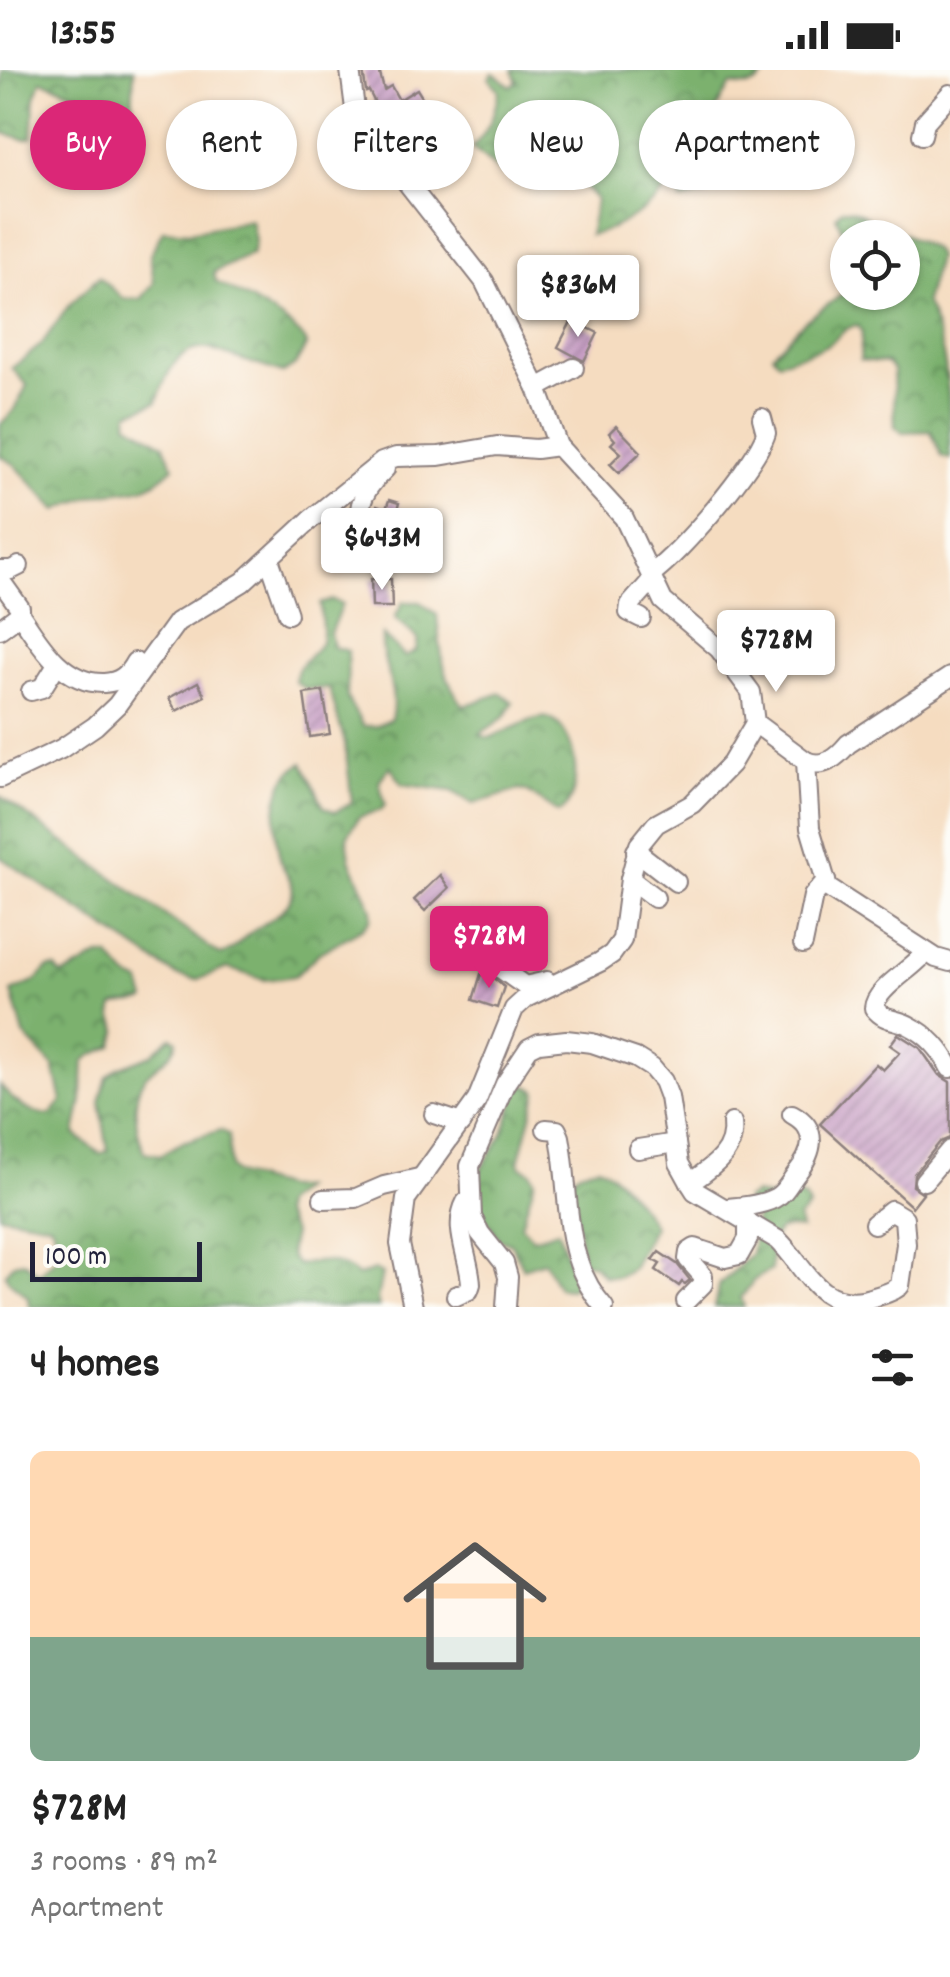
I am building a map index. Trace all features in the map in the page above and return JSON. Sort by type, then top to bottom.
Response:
[{"type":"street","points":[[350,70],[355,100]]},
{"type":"street","points":[[922,135],[925,122],[950,94]]},
{"type":"street","points":[[411,190],[484,281],[537,388],[558,446],[598,476],[624,518],[670,610],[731,662],[751,692],[755,722],[731,764],[702,796],[656,824],[636,851],[622,940],[612,954],[526,998],[514,1009],[488,1078],[461,1124],[406,1200],[400,1244],[413,1307]]},
{"type":"street","points":[[537,388],[574,368]]},
{"type":"street","points":[[640,618],[629,612],[630,605],[753,460],[766,433],[762,418]]},
{"type":"street","points":[[2,774],[62,749],[95,726],[117,706],[177,622],[228,592],[362,475],[396,457],[440,456],[497,446],[558,446]]},
{"type":"street","points":[[384,554],[368,554],[364,549],[358,508],[366,489],[396,457]]},
{"type":"street","points":[[269,559],[288,614]]},
{"type":"street","points":[[0,580],[12,608],[57,664],[91,682],[108,683],[120,680],[138,656]]},
{"type":"street","points":[[0,630],[12,608]]},
{"type":"street","points":[[31,692],[42,688],[57,664]]},
{"type":"street","points":[[755,722],[806,761],[822,764],[950,676]]},
{"type":"street","points":[[806,761],[810,828],[833,894],[926,952],[950,962]]},
{"type":"street","points":[[636,851],[676,882]]},
{"type":"street","points":[[630,880],[655,898]]},
{"type":"street","points":[[804,944],[814,896],[826,881]]},
{"type":"street","points":[[926,952],[907,974],[880,992],[874,1008],[883,1018],[910,1026],[926,1037],[950,1068]]},
{"type":"street","points":[[501,969],[516,981],[533,986],[581,971]]},
{"type":"street","points":[[507,1023],[529,1048]]},
{"type":"street","points":[[505,1306],[508,1277],[504,1262],[472,1217],[470,1166],[506,1084],[529,1048],[539,1044],[580,1041],[636,1058],[652,1068],[669,1096],[680,1163],[696,1191],[778,1240],[811,1282],[840,1304],[893,1299],[900,1286],[907,1227],[904,1218],[892,1210],[874,1224]]},
{"type":"street","points":[[434,1114],[461,1124]]},
{"type":"street","points":[[726,1208],[770,1201],[782,1193],[804,1165],[811,1152],[811,1136],[808,1126],[792,1114]]},
{"type":"street","points":[[690,1183],[724,1156],[733,1134],[732,1123]]},
{"type":"street","points":[[546,1129],[558,1130],[567,1215],[576,1256],[604,1307]]},
{"type":"street","points":[[638,1148],[676,1143]]},
{"type":"street","points":[[924,1181],[950,1150]]},
{"type":"street","points":[[323,1199],[356,1198],[419,1178]]},
{"type":"street","points":[[456,1296],[469,1290],[471,1284],[461,1228],[461,1211],[469,1198]]},
{"type":"street","points":[[686,1300],[703,1284],[703,1276],[688,1259],[688,1252],[695,1248],[725,1258],[739,1255],[748,1239],[748,1221]]},
{"type":"green space","points":[[2,70],[134,70],[133,100],[91,100],[41,81],[35,100],[30,100],[30,138],[0,132]]},
{"type":"green space","points":[[512,70],[768,70],[753,85],[731,85],[722,100],[639,100],[639,190],[664,190],[634,216],[589,235],[596,200],[587,190],[619,190],[619,100],[496,100],[499,90],[489,78],[493,73],[511,86],[517,82]]},
{"type":"green space","points":[[494,109],[494,167],[474,150]]},
{"type":"green space","points":[[677,190],[708,190],[707,194],[681,200]]},
{"type":"green space","points":[[842,209],[849,209],[870,220],[838,220],[836,216]]},
{"type":"green space","points":[[251,220],[255,241],[252,254],[214,272],[216,282],[266,309],[301,336],[307,344],[295,365],[283,373],[209,349],[188,352],[174,364],[157,402],[129,412],[128,423],[163,444],[174,467],[144,488],[94,496],[57,510],[14,464],[0,456],[0,425],[15,409],[27,385],[12,368],[41,345],[70,304],[99,277],[124,299],[141,299],[154,283],[150,255],[163,230],[190,232]]},
{"type":"green space","points":[[920,242],[933,249],[937,257],[925,302],[944,359],[950,459],[942,457],[931,431],[902,432],[895,427],[893,370],[887,363],[860,360],[862,332],[858,325],[825,346],[778,361],[772,354],[805,321],[830,303],[830,310],[920,310]]},
{"type":"green space","points":[[332,600],[342,604],[330,633],[333,647],[348,651],[347,698],[363,726],[377,726],[391,719],[393,697],[382,634],[405,657],[416,651],[418,639],[395,618],[403,602],[420,602],[437,615],[447,674],[464,706],[501,693],[513,702],[506,716],[480,734],[488,738],[548,718],[566,735],[575,764],[567,806],[558,813],[519,790],[473,804],[452,791],[402,784],[390,766],[379,781],[385,805],[359,817],[347,837],[350,859],[372,909],[371,919],[363,928],[319,953],[295,976],[265,980],[227,968],[197,980],[176,975],[0,857],[0,796],[220,955],[233,949],[273,918],[292,893],[292,884],[281,862],[276,822],[279,793],[292,771],[303,763],[324,807],[335,812],[352,803],[345,743],[329,688],[306,689],[295,682],[301,665],[320,643],[320,604]]},
{"type":"green space","points":[[100,956],[109,956],[126,976],[141,983],[146,1000],[114,1006],[112,1015],[118,1030],[113,1046],[84,1062],[75,1134],[100,1154],[108,1151],[100,1102],[107,1077],[118,1068],[151,1055],[171,1037],[177,1040],[138,1092],[137,1123],[144,1152],[160,1155],[183,1142],[221,1130],[229,1135],[230,1168],[236,1174],[285,1188],[302,1188],[283,1204],[282,1213],[293,1234],[290,1251],[294,1262],[330,1262],[358,1276],[374,1270],[382,1274],[379,1307],[29,1307],[28,1297],[5,1273],[14,1263],[23,1261],[39,1274],[62,1252],[51,1224],[0,1215],[0,1085],[22,1106],[35,1112],[50,1115],[62,1101],[54,1067],[24,1035],[12,992],[36,981],[48,968],[66,974]]},
{"type":"green space","points":[[525,1085],[537,1093],[519,1162],[535,1180],[521,1225],[533,1238],[558,1230],[575,1283],[571,1289],[558,1288],[544,1261],[523,1268],[511,1244],[499,1239],[477,1206],[479,1172],[503,1134],[518,1090]]},
{"type":"green space","points":[[597,1166],[619,1182],[653,1226],[632,1268],[617,1277],[604,1276],[594,1265],[582,1261],[572,1178],[579,1171]]},
{"type":"green space","points":[[755,1194],[779,1200],[795,1195],[805,1198],[809,1207],[798,1218],[801,1229],[782,1229],[777,1233],[772,1244],[771,1270],[754,1280],[741,1298],[744,1307],[714,1307],[719,1285],[751,1254],[756,1216],[747,1210],[746,1199]]},
{"type":"building","points":[[363,70],[379,70],[384,90],[391,86],[399,100],[374,100],[366,92]]},
{"type":"building","points":[[417,89],[424,100],[399,100]]},
{"type":"building","points":[[572,320],[598,333],[584,361],[558,347]]},
{"type":"building","points":[[616,426],[641,452],[619,473],[610,464],[621,453],[611,444],[615,440],[609,433]]},
{"type":"building","points":[[389,500],[399,503],[390,536],[373,530],[372,524],[377,506],[386,509]]},
{"type":"building","points":[[371,579],[391,579],[392,607],[372,607]]},
{"type":"building","points":[[759,636],[780,653],[768,668],[747,651]]},
{"type":"building","points":[[198,682],[205,696],[176,711],[169,698]]},
{"type":"building","points":[[323,691],[330,734],[310,737],[304,694]]},
{"type":"building","points":[[440,875],[449,888],[425,911],[414,900]]},
{"type":"building","points":[[481,974],[491,976],[504,987],[497,1008],[473,1000]]},
{"type":"building","points":[[898,1034],[920,1048],[939,1075],[950,1082],[950,1138],[940,1142],[914,1174],[913,1186],[923,1193],[912,1207],[820,1124],[876,1064],[883,1070],[900,1052],[890,1045]]},
{"type":"building","points":[[659,1252],[677,1264],[690,1280],[679,1286],[656,1270],[660,1264],[653,1260]]}]
